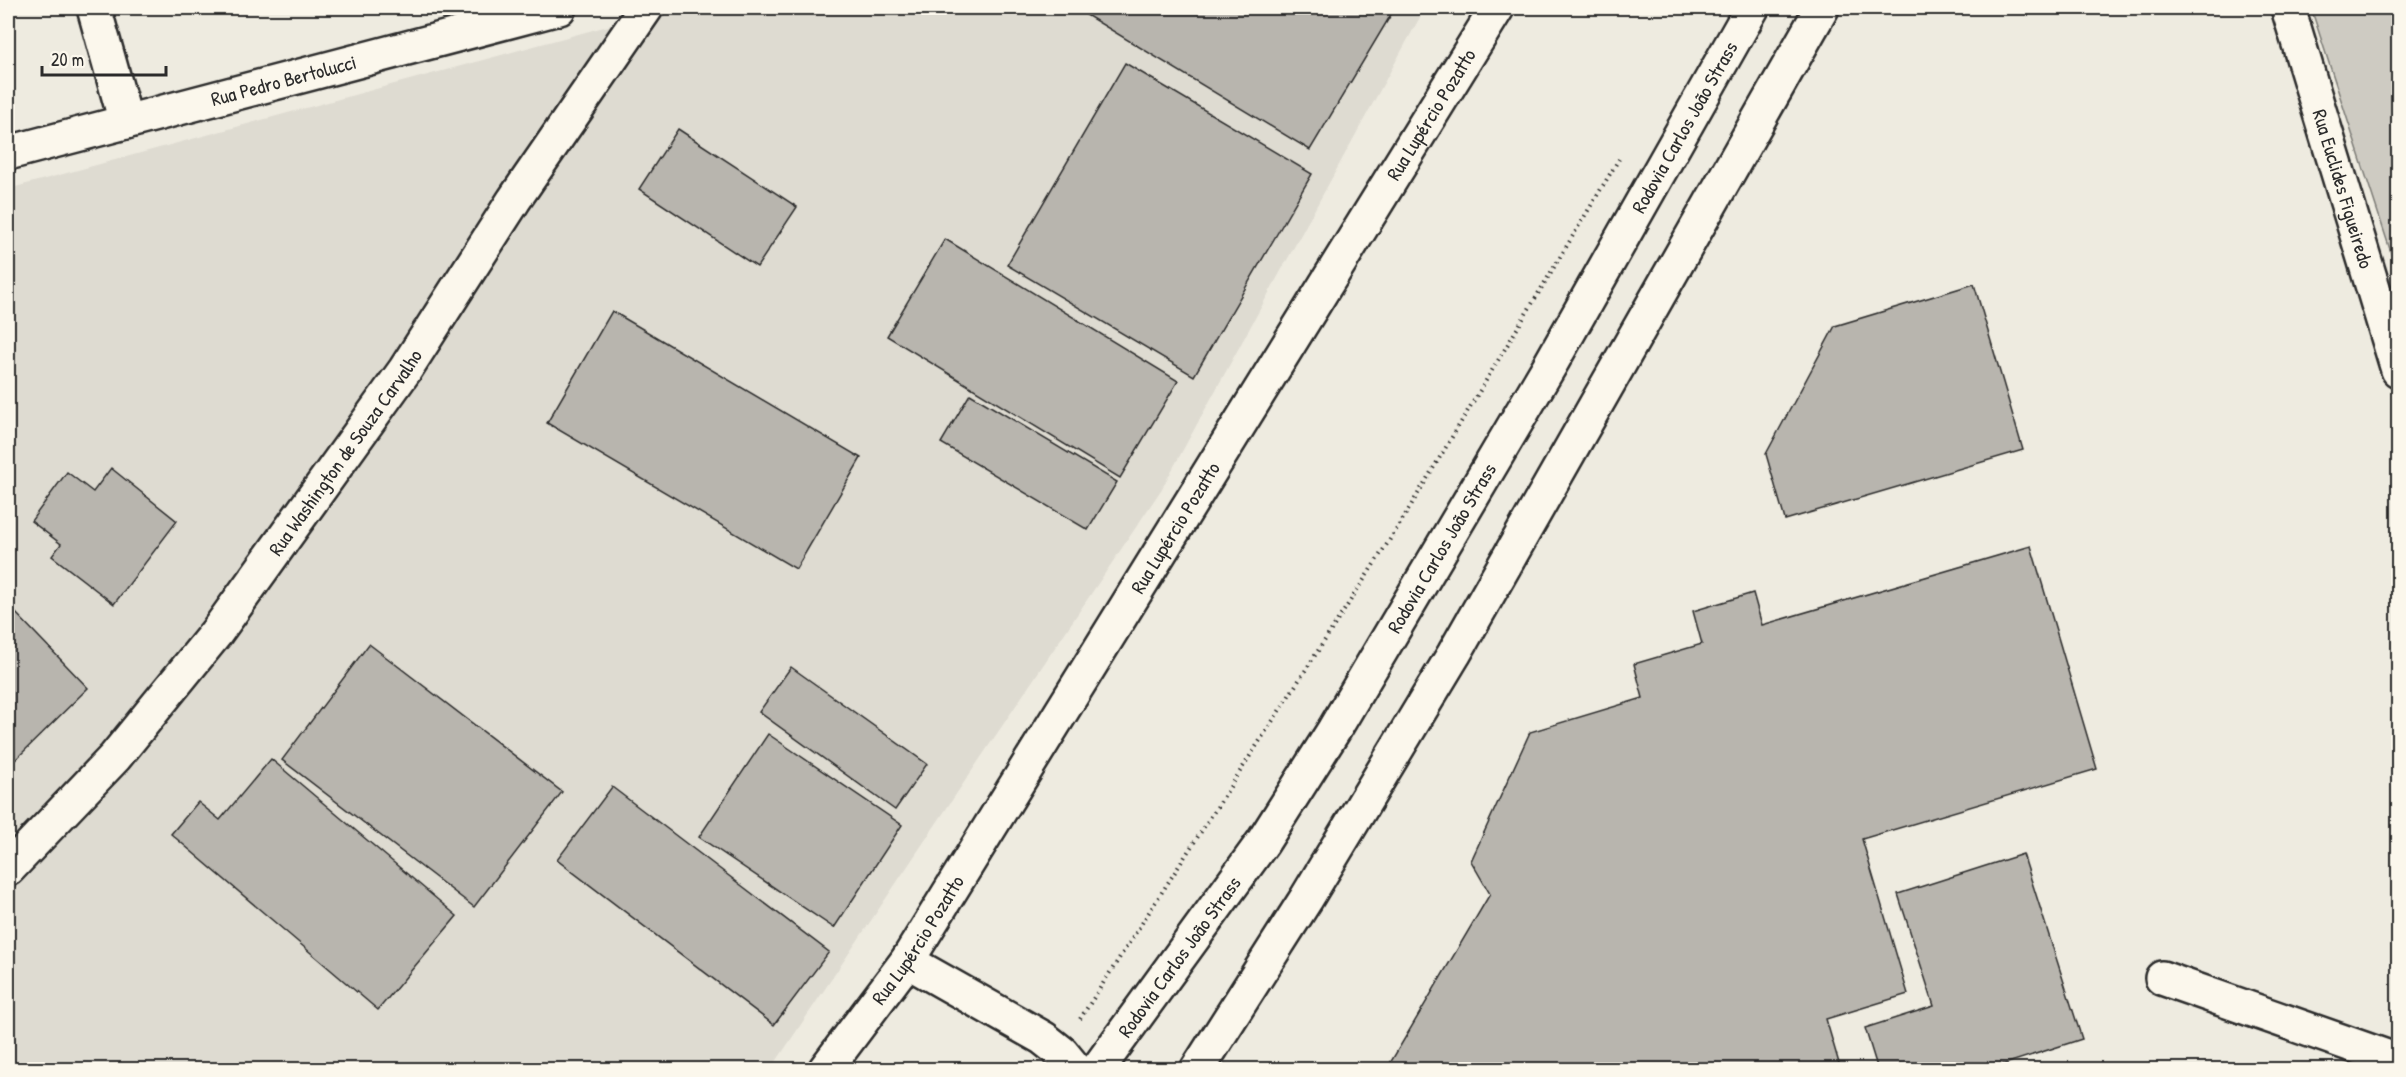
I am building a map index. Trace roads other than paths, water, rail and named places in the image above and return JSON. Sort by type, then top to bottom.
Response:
[{"type":"main road","points":[[94,8],[126,122]]},
{"type":"main road","name":"Rua Pedro Bertolucci","points":[[8,153],[126,122],[498,16],[559,8]]},
{"type":"main road","name":"Rua Washington de Souza Carvalho","points":[[8,869],[115,757],[216,633],[405,370],[514,200],[646,8]]},
{"type":"main road","name":"Rua Lupércio Pozatto","points":[[825,1070],[907,961],[1497,8]]},
{"type":"main road","name":"Rodovia Carlos João Strass","points":[[1096,1070],[1263,842],[1334,730],[1550,365],[1752,8]]},
{"type":"main road","points":[[1197,1070],[1294,918],[1454,654],[1589,421],[1822,8]]},
{"type":"main road","name":"Rua Euclides Figueiredo","points":[[2288,8],[2398,370]]},
{"type":"main road","points":[[907,961],[1065,1058]]},
{"type":"main road","points":[[2162,978],[2398,1061]]}]
